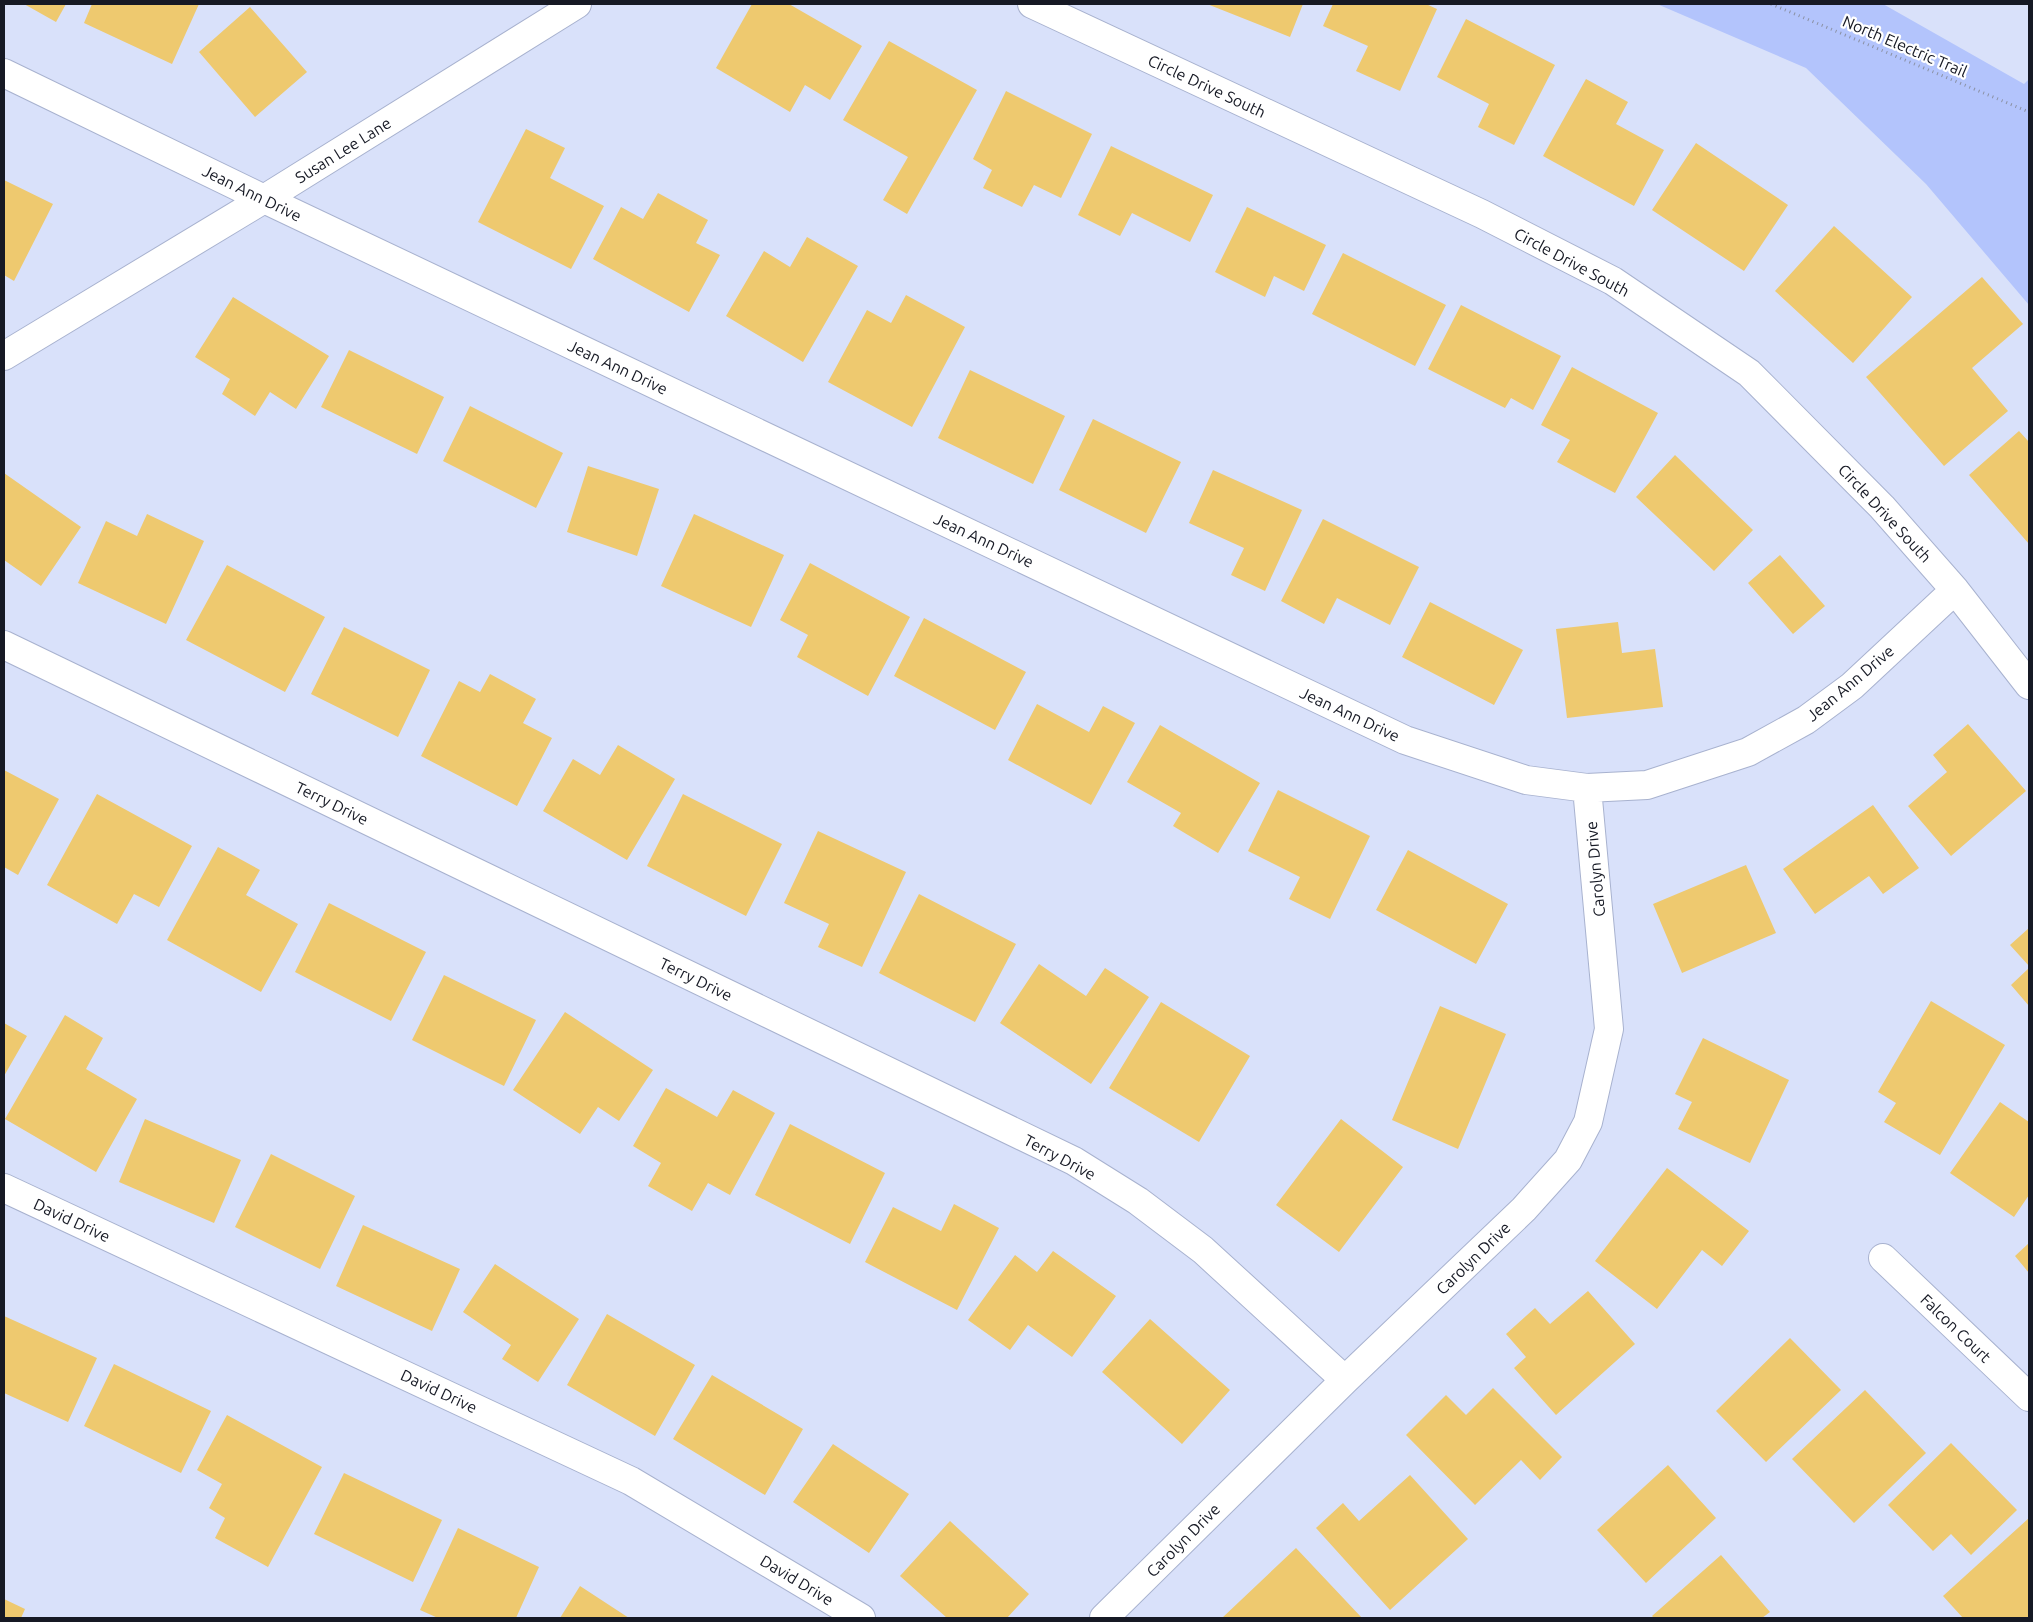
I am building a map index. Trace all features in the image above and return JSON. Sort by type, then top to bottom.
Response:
[{"type":"street","name":"Susan Lee Lane","points":[[4,356],[264,199],[577,4]]},
{"type":"street","name":"Circle Drive South","points":[[1032,4],[1482,214],[1613,280],[1749,373],[1882,507],[1955,590],[2029,684]]},
{"type":"street","name":"Jean Ann Drive","points":[[4,72],[264,199],[1405,740],[1526,780],[1587,788],[1647,785],[1748,752],[1806,720],[1852,686],[1955,590]]},
{"type":"street","name":"Terry Drive","points":[[4,645],[1074,1162],[1138,1201],[1203,1250],[1345,1380]]},
{"type":"street","name":"Carolyn Drive","points":[[1104,1618],[1345,1380],[1524,1209],[1568,1160],[1588,1122],[1609,1029],[1587,788]]},
{"type":"street","name":"David Drive","points":[[4,1188],[631,1481],[861,1618]]},
{"type":"street","name":"Falcon Court","points":[[1884,1258],[2029,1397]]},
{"type":"path","name":"North Electric Trail","points":[[1771,4],[2029,112]]},
{"type":"shaded area","points":[[1657,4],[1883,4],[2024,84],[2029,79],[2029,305],[1926,184],[1806,68]]},
{"type":"building","points":[[24,4],[66,4],[56,22]]},
{"type":"building","points":[[92,4],[199,4],[172,64],[84,23]]},
{"type":"building","points":[[752,4],[789,4],[862,46],[830,100],[805,85],[790,112],[716,68]]},
{"type":"building","points":[[1207,4],[1303,4],[1290,37]]},
{"type":"building","points":[[1333,4],[1426,4],[1437,9],[1400,91],[1356,71],[1368,46],[1323,26]]},
{"type":"building","points":[[250,7],[307,72],[255,117],[199,52]]},
{"type":"building","points":[[1466,19],[1555,65],[1514,145],[1478,127],[1489,104],[1437,77]]},
{"type":"building","points":[[889,41],[977,90],[907,214],[883,200],[908,157],[843,120]]},
{"type":"building","points":[[1586,79],[1628,102],[1616,124],[1664,150],[1634,206],[1543,156]]},
{"type":"building","points":[[1006,91],[1092,134],[1061,198],[1034,185],[1022,207],[983,188],[992,170],[973,159]]},
{"type":"building","points":[[526,129],[565,148],[550,178],[604,206],[571,269],[478,222]]},
{"type":"building","points":[[1696,143],[1788,205],[1744,271],[1652,210]]},
{"type":"building","points":[[1111,146],[1213,195],[1190,242],[1132,213],[1120,236],[1078,215]]},
{"type":"building","points":[[4,180],[53,204],[14,281],[4,275]]},
{"type":"building","points":[[658,193],[708,220],[696,243],[720,255],[689,312],[593,259],[621,207],[643,219]]},
{"type":"building","points":[[1247,207],[1326,245],[1304,291],[1274,276],[1265,297],[1215,272]]},
{"type":"building","points":[[1834,226],[1912,297],[1853,363],[1775,291]]},
{"type":"building","points":[[807,237],[858,266],[803,362],[726,316],[764,251],[790,267]]},
{"type":"building","points":[[1343,253],[1446,305],[1415,366],[1312,314]]},
{"type":"building","points":[[1982,277],[2023,324],[1972,368],[2008,411],[1944,466],[1866,377]]},
{"type":"building","points":[[906,295],[965,327],[912,427],[828,382],[867,310],[891,323]]},
{"type":"building","points":[[233,297],[329,356],[296,409],[270,392],[255,416],[222,394],[230,379],[195,357]]},
{"type":"building","points":[[1461,305],[1561,356],[1533,410],[1511,398],[1505,408],[1428,369]]},
{"type":"building","points":[[349,350],[444,397],[417,454],[321,407]]},
{"type":"building","points":[[1572,367],[1658,413],[1615,493],[1557,462],[1570,440],[1541,425]]},
{"type":"building","points":[[970,370],[1065,416],[1033,484],[938,438]]},
{"type":"building","points":[[470,406],[563,453],[536,508],[443,461]]},
{"type":"building","points":[[1093,419],[1181,462],[1146,533],[1059,490]]},
{"type":"building","points":[[2019,431],[2029,442],[2029,544],[1969,475]]},
{"type":"building","points":[[1675,455],[1753,530],[1714,571],[1636,497]]},
{"type":"building","points":[[588,466],[659,489],[637,556],[567,532]]},
{"type":"building","points":[[1213,470],[1302,510],[1265,591],[1231,575],[1244,548],[1189,523]]},
{"type":"building","points":[[4,473],[81,527],[41,586],[4,560]]},
{"type":"building","points":[[147,514],[204,541],[166,624],[78,583],[106,521],[137,536]]},
{"type":"building","points":[[694,514],[784,555],[751,627],[661,586]]},
{"type":"building","points":[[1323,519],[1419,567],[1390,625],[1337,598],[1324,624],[1281,601]]},
{"type":"building","points":[[1780,555],[1825,606],[1793,634],[1748,583]]},
{"type":"building","points":[[810,563],[910,617],[868,696],[797,657],[808,635],[780,620]]},
{"type":"building","points":[[227,565],[325,617],[285,692],[186,640]]},
{"type":"building","points":[[1430,602],[1523,650],[1494,705],[1402,657]]},
{"type":"building","points":[[924,618],[1026,672],[995,730],[894,676]]},
{"type":"building","points":[[1618,622],[1622,653],[1655,649],[1663,707],[1567,718],[1556,629]]},
{"type":"building","points":[[344,627],[430,670],[398,737],[311,694]]},
{"type":"building","points":[[490,674],[536,699],[523,723],[552,738],[517,806],[421,756],[459,681],[480,692]]},
{"type":"building","points":[[1037,704],[1089,732],[1103,706],[1135,723],[1091,805],[1008,760]]},
{"type":"building","points":[[1968,724],[2026,791],[1951,856],[1908,806],[1947,772],[1933,755]]},
{"type":"building","points":[[1160,725],[1260,783],[1218,853],[1173,826],[1181,813],[1127,782]]},
{"type":"building","points":[[618,745],[675,779],[627,860],[543,811],[573,759],[600,775]]},
{"type":"building","points":[[4,770],[59,799],[18,875],[4,867]]},
{"type":"building","points":[[1278,790],[1370,836],[1330,919],[1289,899],[1300,877],[1248,851]]},
{"type":"building","points":[[97,794],[192,846],[159,907],[134,894],[117,924],[47,885]]},
{"type":"building","points":[[683,794],[782,844],[746,916],[647,866]]},
{"type":"building","points":[[1873,805],[1919,868],[1883,894],[1869,876],[1815,914],[1783,869]]},
{"type":"building","points":[[818,831],[906,872],[862,967],[818,947],[829,924],[784,903]]},
{"type":"building","points":[[218,847],[260,870],[246,895],[298,924],[261,992],[167,940]]},
{"type":"building","points":[[1408,850],[1508,904],[1476,964],[1376,910]]},
{"type":"building","points":[[1746,865],[1776,933],[1682,973],[1653,904]]},
{"type":"building","points":[[919,894],[1016,944],[975,1022],[879,973]]},
{"type":"building","points":[[329,903],[426,952],[391,1021],[295,972]]},
{"type":"building","points":[[2029,928],[2029,966],[2010,945]]},
{"type":"building","points":[[1039,964],[1086,996],[1105,968],[1149,997],[1091,1084],[1000,1023]]},
{"type":"building","points":[[2029,968],[2029,1006],[2011,985]]},
{"type":"building","points":[[444,975],[536,1020],[504,1086],[412,1040]]},
{"type":"building","points":[[1931,1001],[2005,1045],[1940,1155],[1884,1122],[1896,1103],[1878,1092]]},
{"type":"building","points":[[1161,1002],[1250,1056],[1199,1142],[1109,1088]]},
{"type":"building","points":[[1440,1006],[1506,1034],[1458,1149],[1392,1120]]},
{"type":"building","points":[[565,1012],[653,1070],[619,1121],[598,1107],[580,1134],[513,1090]]},
{"type":"building","points":[[65,1015],[103,1038],[86,1069],[137,1099],[96,1172],[5,1119]]},
{"type":"building","points":[[4,1023],[27,1036],[4,1076]]},
{"type":"building","points":[[1703,1038],[1789,1080],[1750,1163],[1678,1129],[1692,1102],[1675,1094]]},
{"type":"building","points":[[666,1088],[717,1117],[733,1090],[775,1113],[730,1195],[708,1183],[692,1211],[648,1186],[661,1163],[633,1146]]},
{"type":"building","points":[[2000,1102],[2029,1122],[2029,1195],[2014,1217],[1950,1173]]},
{"type":"building","points":[[145,1119],[241,1160],[214,1223],[119,1182]]},
{"type":"building","points":[[1341,1119],[1403,1167],[1339,1252],[1276,1205]]},
{"type":"building","points":[[790,1124],[885,1173],[850,1244],[755,1195]]},
{"type":"building","points":[[271,1154],[355,1196],[320,1269],[235,1227]]},
{"type":"building","points":[[1667,1168],[1749,1231],[1722,1266],[1702,1250],[1657,1309],[1595,1261]]},
{"type":"building","points":[[954,1204],[999,1228],[957,1310],[865,1262],[893,1207],[941,1231]]},
{"type":"building","points":[[363,1225],[460,1269],[432,1331],[336,1286]]},
{"type":"building","points":[[2029,1243],[2029,1273],[2015,1256]]},
{"type":"building","points":[[1053,1251],[1116,1296],[1072,1357],[1028,1325],[1010,1350],[968,1320],[1015,1255],[1037,1272]]},
{"type":"building","points":[[495,1264],[579,1319],[538,1382],[502,1359],[511,1345],[463,1312]]},
{"type":"building","points":[[1588,1291],[1635,1344],[1556,1415],[1514,1368],[1526,1357],[1506,1334],[1535,1308],[1550,1324]]},
{"type":"building","points":[[607,1314],[695,1365],[655,1436],[567,1385]]},
{"type":"building","points":[[4,1316],[97,1358],[68,1422],[4,1393]]},
{"type":"building","points":[[1150,1319],[1230,1390],[1182,1444],[1102,1372]]},
{"type":"building","points":[[1790,1338],[1841,1390],[1766,1462],[1716,1411]]},
{"type":"building","points":[[114,1364],[211,1411],[181,1473],[84,1426]]},
{"type":"building","points":[[712,1375],[803,1429],[765,1495],[673,1439]]},
{"type":"building","points":[[1493,1388],[1562,1457],[1540,1480],[1521,1460],[1475,1505],[1406,1435],[1446,1395],[1466,1415]]},
{"type":"building","points":[[1865,1390],[1926,1453],[1854,1523],[1792,1459]]},
{"type":"building","points":[[227,1415],[322,1467],[268,1567],[215,1538],[225,1518],[209,1508],[222,1484],[197,1470]]},
{"type":"building","points":[[1951,1443],[2017,1510],[1971,1555],[1951,1534],[1933,1551],[1888,1505]]},
{"type":"building","points":[[833,1444],[909,1494],[869,1553],[793,1502]]},
{"type":"building","points":[[1668,1465],[1716,1518],[1646,1583],[1597,1530]]},
{"type":"building","points":[[344,1473],[442,1520],[413,1582],[314,1534]]},
{"type":"building","points":[[1410,1475],[1468,1539],[1390,1610],[1316,1528],[1343,1503],[1359,1521]]},
{"type":"building","points":[[2029,1518],[2029,1618],[1963,1618],[1943,1596]]},
{"type":"building","points":[[950,1521],[1029,1594],[1007,1618],[947,1618],[900,1576]]},
{"type":"building","points":[[458,1528],[539,1567],[516,1618],[438,1618],[420,1610]]},
{"type":"building","points":[[1296,1548],[1362,1618],[1222,1618]]},
{"type":"building","points":[[1721,1555],[1770,1612],[1762,1618],[1654,1618],[1652,1616]]},
{"type":"building","points":[[580,1586],[629,1618],[560,1618]]},
{"type":"building","points":[[4,1599],[25,1609],[21,1618],[4,1618]]}]
